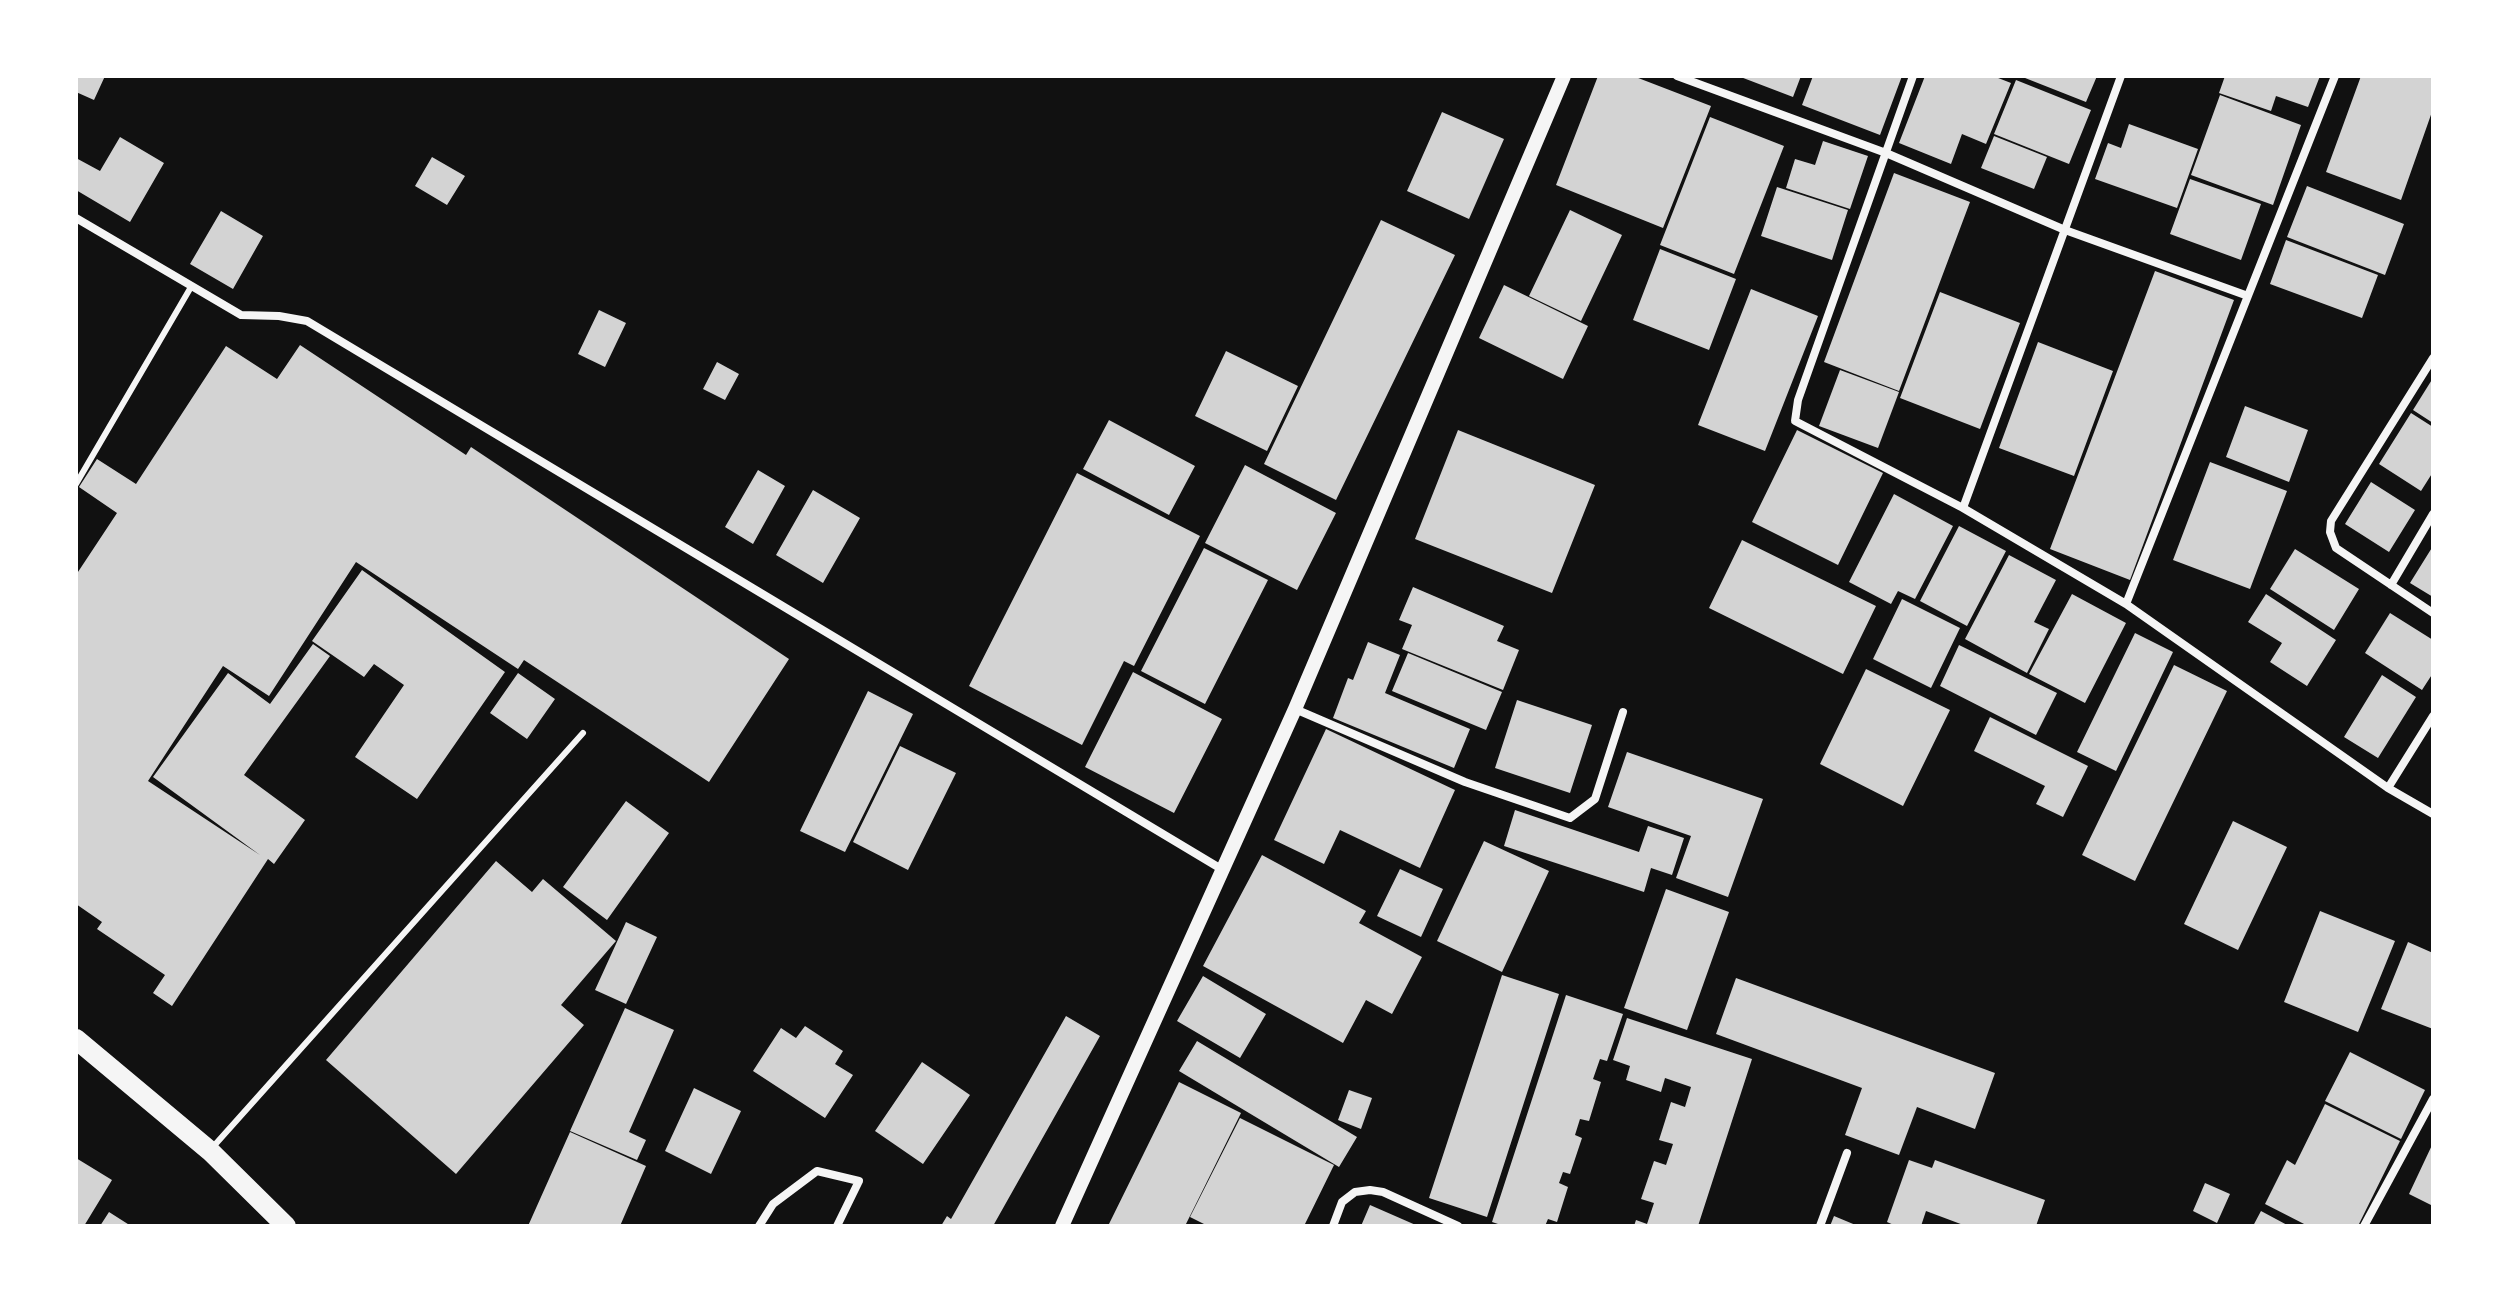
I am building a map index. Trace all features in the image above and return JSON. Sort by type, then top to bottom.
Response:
[{"type":"main road","points":[[76,1039],[210,1151],[286,1226]]},
{"type":"street","points":[[1062,1226],[1295,709],[1564,76]]},
{"type":"street","points":[[1677,76],[1886,153],[2065,230],[2248,296]]},
{"type":"street","points":[[1913,76],[1798,400],[1795,421],[1963,508],[2126,604],[2388,788],[2433,814]]},
{"type":"street","points":[[1963,508],[2121,76]]},
{"type":"street","points":[[2126,604],[2335,76]]},
{"type":"street","points":[[76,218],[241,315],[279,316],[307,321],[1223,870]]},
{"type":"street","points":[[2433,358],[2331,521],[2331,540],[2336,548],[2433,613]]},
{"type":"street","points":[[2391,585],[2433,514]]},
{"type":"street","points":[[1295,709],[1465,782],[1570,818],[1595,799],[1623,712]]},
{"type":"street","points":[[2388,788],[2433,716]]},
{"type":"street","points":[[2364,1226],[2433,1099]]},
{"type":"street","points":[[1820,1226],[1847,1153]]},
{"type":"street","points":[[759,1226],[773,1204],[817,1171],[859,1181],[837,1226]]},
{"type":"street","points":[[1333,1226],[1342,1202],[1355,1192],[1370,1190],[1383,1192],[1458,1226]]},
{"type":"lane","points":[[76,484],[191,287]]},
{"type":"lane","points":[[210,1151],[583,733]]},
{"type":"building","points":[[76,76],[105,76],[94,100],[76,92]]},
{"type":"building","points":[[1598,76],[1633,76],[1711,106],[1663,228],[1556,185]]},
{"type":"building","points":[[1738,76],[1801,76],[1793,97]]},
{"type":"building","points":[[1813,76],[1902,76],[1880,135],[1802,105]]},
{"type":"building","points":[[1925,76],[1993,76],[2011,83],[1986,144],[1962,134],[1951,164],[1899,143]]},
{"type":"building","points":[[2020,76],[2097,76],[2086,102]]},
{"type":"building","points":[[2225,76],[2320,76],[2308,107],[2276,96],[2271,111],[2219,93]]},
{"type":"building","points":[[2361,76],[2433,76],[2433,109],[2401,200],[2326,172]]},
{"type":"building","points":[[2016,80],[2091,110],[2069,164],[1994,134]]},
{"type":"building","points":[[2220,95],[2301,125],[2273,205],[2191,175]]},
{"type":"building","points":[[1442,112],[1504,139],[1469,219],[1407,191]]},
{"type":"building","points":[[1710,117],[1784,146],[1734,274],[1660,245]]},
{"type":"building","points":[[2129,124],[2198,149],[2177,208],[2095,179],[2108,143],[2121,148]]},
{"type":"building","points":[[1994,136],[2047,157],[2034,189],[1981,168]]},
{"type":"building","points":[[120,137],[164,163],[130,222],[76,190],[76,158],[100,171]]},
{"type":"building","points":[[1823,141],[1868,156],[1850,209],[1786,188],[1795,159],[1815,165]]},
{"type":"building","points":[[432,157],[465,176],[447,205],[415,186]]},
{"type":"building","points":[[1894,173],[1970,202],[1899,391],[1824,362]]},
{"type":"building","points":[[2190,179],[2261,204],[2241,260],[2170,234]]},
{"type":"building","points":[[2307,186],[2404,224],[2385,275],[2287,237]]},
{"type":"building","points":[[1777,187],[1848,210],[1832,260],[1761,236]]},
{"type":"building","points":[[1570,210],[1622,235],[1581,321],[1529,296]]},
{"type":"building","points":[[221,211],[263,236],[233,289],[190,264]]},
{"type":"building","points":[[1381,220],[1455,255],[1336,500],[1264,464]]},
{"type":"building","points":[[2286,240],[2378,275],[2362,318],[2270,284]]},
{"type":"building","points":[[1660,249],[1736,279],[1709,350],[1633,320]]},
{"type":"building","points":[[2155,271],[2234,300],[2130,580],[2050,549]]},
{"type":"building","points":[[1504,285],[1588,326],[1563,379],[1479,338]]},
{"type":"building","points":[[1751,289],[1818,316],[1765,451],[1698,425]]},
{"type":"building","points":[[1940,292],[2020,323],[1980,429],[1900,398]]},
{"type":"building","points":[[599,310],[626,323],[605,367],[578,354]]},
{"type":"building","points":[[2038,342],[2113,371],[2074,476],[1999,448]]},
{"type":"building","points":[[300,345],[466,455],[471,447],[789,659],[709,782],[524,660],[518,669],[356,562],[269,696],[223,666],[148,781],[260,855],[153,777],[228,673],[270,704],[313,644],[330,656],[244,775],[305,820],[274,864],[268,859],[172,1006],[153,993],[165,975],[97,929],[102,922],[76,904],[76,575],[117,513],[79,487],[97,459],[136,484],[226,346],[277,379]]},
{"type":"building","points":[[1226,351],[1298,386],[1267,451],[1195,416]]},
{"type":"building","points":[[717,362],[739,374],[725,400],[703,389]]},
{"type":"building","points":[[1840,370],[1899,392],[1878,448],[1819,426]]},
{"type":"building","points":[[2433,378],[2433,423],[2413,410]]},
{"type":"building","points":[[2245,406],[2308,430],[2289,482],[2226,457]]},
{"type":"building","points":[[2411,413],[2433,427],[2433,472],[2421,491],[2379,464]]},
{"type":"building","points":[[1109,420],[1195,466],[1169,515],[1083,469]]},
{"type":"building","points":[[1458,430],[1595,485],[1552,593],[1415,539]]},
{"type":"building","points":[[1797,430],[1883,473],[1838,565],[1752,522]]},
{"type":"building","points":[[2210,462],[2287,491],[2250,589],[2173,560]]},
{"type":"building","points":[[1245,465],[1336,513],[1297,590],[1205,543]]},
{"type":"building","points":[[758,470],[785,486],[753,544],[725,527]]},
{"type":"building","points":[[1077,473],[1200,536],[1134,666],[1124,661],[1082,745],[969,686]]},
{"type":"building","points":[[2371,482],[2415,510],[2389,552],[2345,524]]},
{"type":"building","points":[[813,490],[860,518],[823,583],[776,555]]},
{"type":"building","points":[[1894,494],[1953,526],[1915,599],[1898,591],[1891,604],[1849,582]]},
{"type":"building","points":[[1959,526],[2006,551],[1967,626],[1920,601]]},
{"type":"building","points":[[1742,540],[1876,606],[1843,674],[1709,608]]},
{"type":"building","points":[[2433,546],[2433,597],[2410,583]]},
{"type":"building","points":[[1204,548],[1268,580],[1205,704],[1141,671]]},
{"type":"building","points":[[2295,549],[2359,589],[2334,630],[2270,589]]},
{"type":"building","points":[[2009,555],[2056,580],[2034,622],[2049,629],[2027,673],[1965,639]]},
{"type":"building","points":[[362,570],[505,672],[417,799],[355,757],[404,685],[374,664],[364,677],[312,641]]},
{"type":"building","points":[[1413,587],[1504,626],[1497,641],[1519,650],[1503,690],[1402,649],[1412,625],[1399,620]]},
{"type":"building","points":[[2072,594],[2126,623],[2085,703],[2029,674]]},
{"type":"building","points":[[2266,594],[2336,640],[2307,686],[2270,662],[2282,643],[2248,622]]},
{"type":"building","points":[[1902,599],[1960,628],[1931,688],[1873,659]]},
{"type":"building","points":[[2390,613],[2433,640],[2433,673],[2422,690],[2365,653]]},
{"type":"building","points":[[2135,633],[2173,652],[2116,771],[2077,752]]},
{"type":"building","points":[[1368,642],[1400,655],[1385,693],[1470,729],[1454,768],[1333,718],[1348,678],[1353,680]]},
{"type":"building","points":[[1959,645],[2057,693],[2036,735],[1940,686]]},
{"type":"building","points":[[1408,653],[1502,692],[1486,730],[1392,691]]},
{"type":"building","points":[[2174,665],[2227,691],[2135,881],[2082,855]]},
{"type":"building","points":[[1866,669],[1950,710],[1903,806],[1820,764]]},
{"type":"building","points":[[1133,672],[1222,719],[1174,813],[1085,767]]},
{"type":"building","points":[[518,673],[555,699],[527,739],[490,713]]},
{"type":"building","points":[[2382,675],[2416,697],[2378,758],[2344,737]]},
{"type":"building","points":[[868,691],[913,714],[845,852],[800,831]]},
{"type":"building","points":[[1517,700],[1592,725],[1570,793],[1495,768]]},
{"type":"building","points":[[1990,717],[2088,766],[2063,817],[2036,804],[2045,786],[1974,751]]},
{"type":"building","points":[[1326,729],[1455,790],[1420,868],[1340,830],[1324,864],[1274,840]]},
{"type":"building","points":[[900,746],[956,773],[908,870],[853,842]]},
{"type":"building","points":[[1627,752],[1763,799],[1728,897],[1676,878],[1691,836],[1608,807]]},
{"type":"building","points":[[626,801],[669,833],[607,920],[563,887]]},
{"type":"building","points":[[1515,810],[1639,852],[1648,826],[1684,838],[1672,875],[1651,868],[1644,892],[1504,846]]},
{"type":"building","points":[[2233,821],[2287,847],[2238,950],[2184,924]]},
{"type":"building","points":[[1484,841],[1549,871],[1502,972],[1437,941]]},
{"type":"building","points":[[1262,855],[1366,911],[1359,923],[1422,957],[1392,1014],[1366,1000],[1343,1043],[1203,966]]},
{"type":"building","points":[[496,861],[532,892],[543,879],[616,941],[561,1005],[584,1025],[456,1174],[326,1060]]},
{"type":"building","points":[[1400,869],[1443,889],[1421,937],[1377,916]]},
{"type":"building","points":[[1666,889],[1729,912],[1687,1030],[1624,1008]]},
{"type":"building","points":[[2320,911],[2395,941],[2358,1032],[2284,1002]]},
{"type":"building","points":[[626,922],[657,937],[626,1004],[595,990]]},
{"type":"building","points":[[2408,942],[2433,953],[2433,1029],[2381,1009]]},
{"type":"building","points":[[1502,975],[1559,994],[1487,1217],[1429,1198]]},
{"type":"building","points":[[1203,976],[1266,1014],[1240,1058],[1177,1021]]},
{"type":"building","points":[[1736,978],[1995,1073],[1975,1129],[1917,1107],[1899,1155],[1845,1135],[1862,1088],[1716,1034]]},
{"type":"building","points":[[1566,995],[1623,1014],[1607,1061],[1600,1059],[1593,1079],[1601,1082],[1589,1121],[1580,1119],[1575,1135],[1582,1138],[1570,1174],[1563,1172],[1559,1183],[1568,1187],[1557,1222],[1548,1219],[1545,1226],[1504,1226],[1492,1222]]},
{"type":"building","points":[[625,1008],[674,1030],[629,1132],[646,1140],[637,1160],[570,1131]]},
{"type":"building","points":[[1066,1016],[1100,1036],[993,1226],[941,1226],[947,1216],[951,1219]]},
{"type":"building","points":[[1627,1018],[1752,1059],[1698,1226],[1634,1226],[1636,1220],[1647,1224],[1654,1203],[1641,1199],[1654,1161],[1666,1165],[1673,1144],[1659,1140],[1671,1102],[1685,1107],[1691,1087],[1665,1078],[1661,1092],[1626,1080],[1630,1066],[1613,1060]]},
{"type":"building","points":[[805,1026],[843,1051],[835,1064],[853,1075],[825,1118],[753,1071],[781,1028],[796,1038]]},
{"type":"building","points":[[1197,1041],[1357,1137],[1339,1167],[1179,1071]]},
{"type":"building","points":[[2350,1052],[2425,1090],[2401,1139],[2325,1101]]},
{"type":"building","points":[[922,1062],[970,1095],[923,1164],[875,1131]]},
{"type":"building","points":[[1179,1082],[1241,1113],[1185,1226],[1108,1226]]},
{"type":"building","points":[[694,1088],[741,1111],[711,1174],[665,1151]]},
{"type":"building","points":[[1349,1090],[1372,1098],[1361,1129],[1338,1120]]},
{"type":"building","points":[[2325,1104],[2400,1141],[2358,1226],[2308,1226],[2265,1204],[2287,1160],[2295,1165]]},
{"type":"building","points":[[1240,1118],[1334,1165],[1304,1226],[1208,1226],[1190,1217]]},
{"type":"building","points":[[570,1132],[646,1166],[620,1226],[528,1226]]},
{"type":"building","points":[[2433,1143],[2433,1206],[2409,1194]]},
{"type":"building","points":[[76,1158],[112,1180],[84,1226],[76,1226]]},
{"type":"building","points":[[1909,1160],[1932,1168],[1935,1160],[2045,1200],[2036,1226],[1966,1226],[1926,1211],[1921,1226],[1896,1226],[1887,1222]]},
{"type":"building","points":[[2205,1183],[2230,1194],[2217,1223],[2193,1211]]},
{"type":"building","points":[[1370,1205],[1418,1226],[1361,1226]]},
{"type":"building","points":[[2261,1211],[2289,1226],[2253,1226]]},
{"type":"building","points":[[109,1212],[131,1226],[100,1226]]},
{"type":"building","points":[[1834,1216],[1858,1226],[1830,1226]]}]
